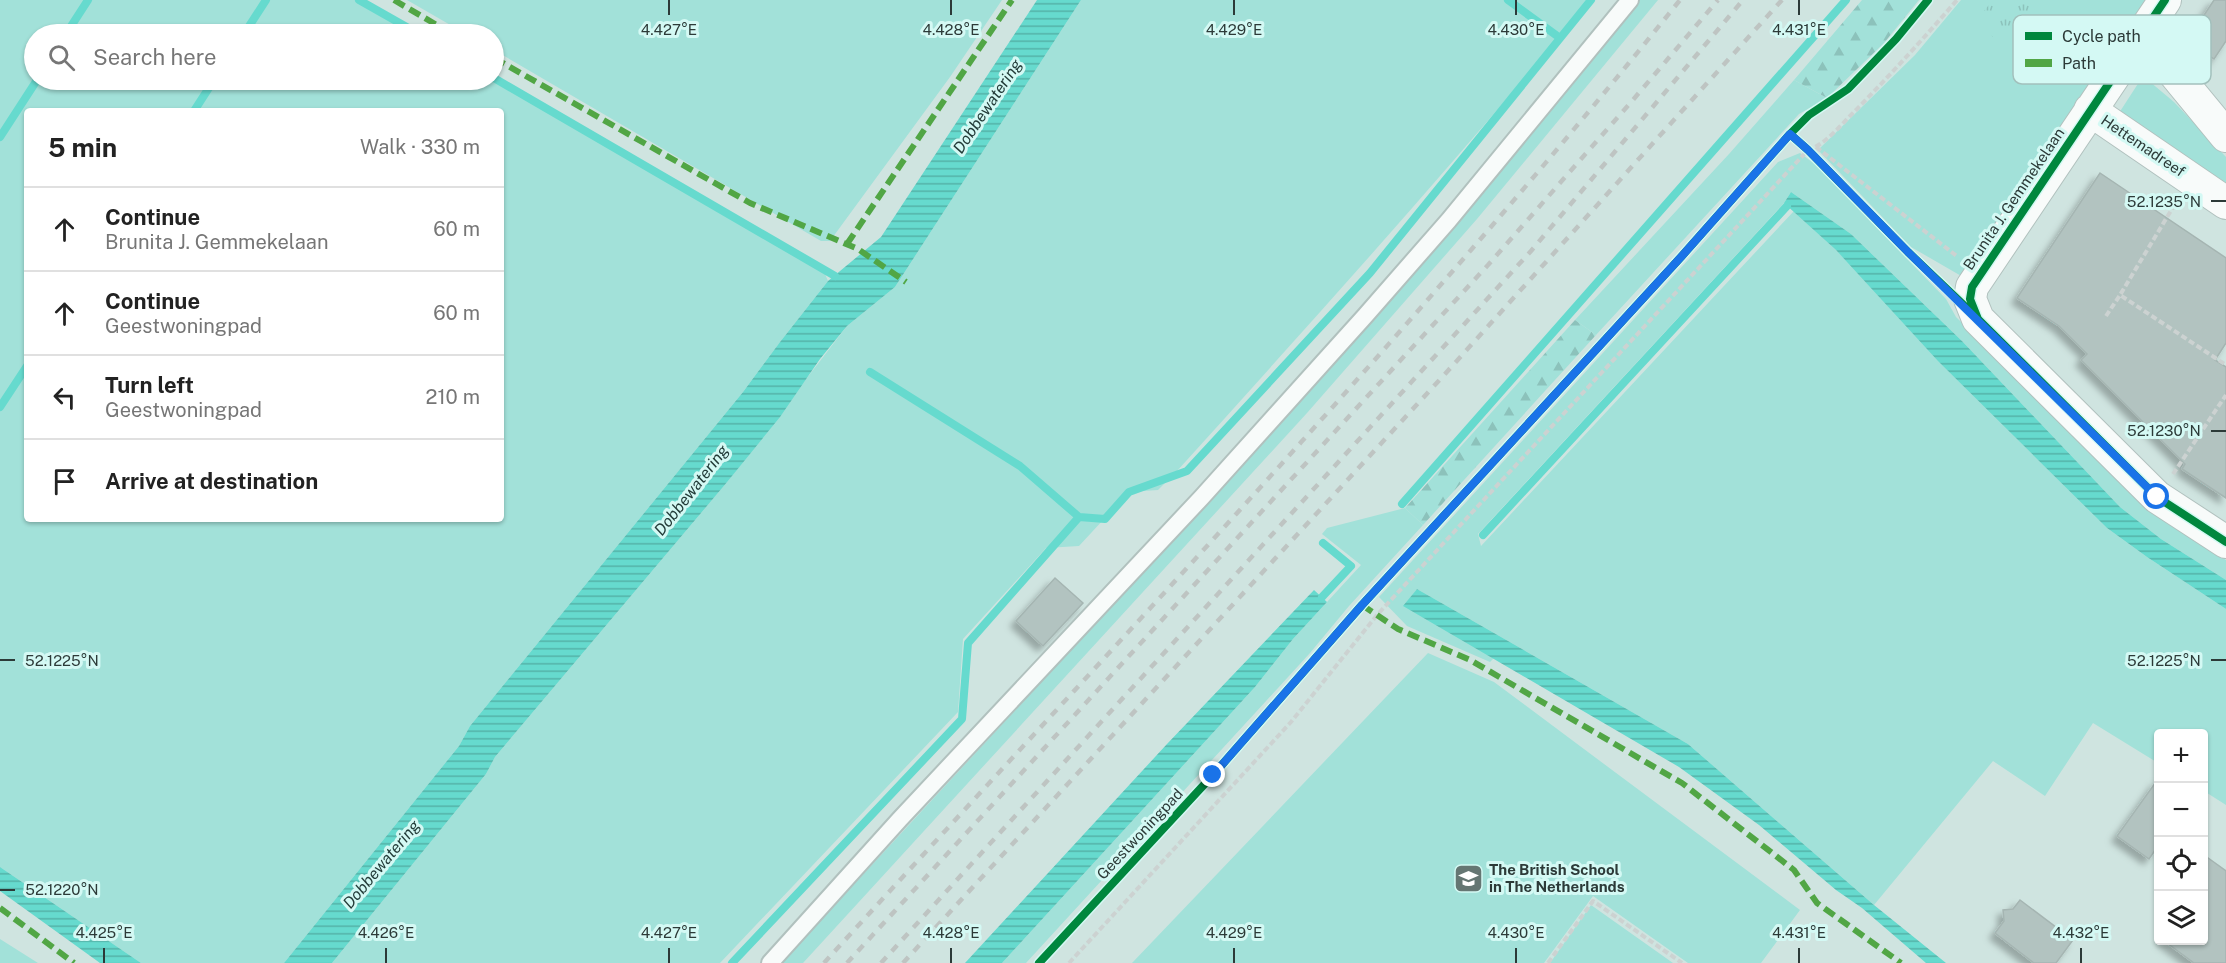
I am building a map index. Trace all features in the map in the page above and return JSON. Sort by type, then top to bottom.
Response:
[{"type":"street","name":"Brunita J. Gemmekelaan","points":[[2155,15],[2165,0]]},
{"type":"street","name":"Brunita J. Gemmekelaan","points":[[2108,84],[1980,274],[1972,287],[1970,299],[1978,319],[2157,497],[2226,542]]},
{"type":"street","points":[[2183,84],[2226,136]]},
{"type":"street","name":"Hettemadreef","points":[[2090,110],[2226,203]]},
{"type":"lane","points":[[770,963],[900,819],[1202,497],[1349,333],[1456,212],[1630,0]]},
{"type":"path","points":[[1069,963],[1291,722],[1377,615],[1809,147],[1837,128],[1907,58],[1956,0]]},
{"type":"path","points":[[1809,147],[1817,158]]},
{"type":"path","points":[[1809,147],[1980,274]]},
{"type":"path","points":[[2106,316],[2191,179]]},
{"type":"path","points":[[2120,295],[2226,365]]},
{"type":"path","points":[[2157,497],[2226,395]]},
{"type":"path","points":[[1548,963],[1593,901],[1682,963]]},
{"type":"green space","points":[[0,0],[361,0],[402,24],[24,24],[24,90],[504,90],[504,84],[822,267],[828,281],[743,392],[470,726],[459,746],[284,963],[141,963],[0,867]]},
{"type":"green space","points":[[407,0],[1002,0],[950,77],[830,241],[821,241],[504,56],[504,24],[449,24]]},
{"type":"green space","points":[[1081,0],[1589,0],[1438,179],[1177,471],[1158,490],[1129,492],[1079,546],[1046,548],[963,639],[958,712],[720,963],[332,963],[486,774],[495,757],[723,487],[847,326],[895,287]]},
{"type":"green space","points":[[1638,0],[1658,0],[1477,219],[1307,413],[803,963],[781,963],[1108,610],[1107,604],[1446,231]]},
{"type":"green space","points":[[1862,0],[1919,0],[1884,43],[1827,98],[1794,80]]},
{"type":"green space","points":[[1961,0],[2150,0],[2140,15],[2013,15],[2013,84],[2093,84],[1963,277],[1911,247],[1818,150],[1915,55]]},
{"type":"green space","points":[[1993,0],[2041,0],[2029,15],[2013,15],[2013,35],[2004,46],[1975,22]]},
{"type":"green space","points":[[1794,80],[1827,98],[1799,114],[1596,335],[1575,320],[1729,154]]},
{"type":"green space","points":[[2138,84],[2153,84],[2174,102],[2226,157],[2226,190],[2119,113]]},
{"type":"green space","points":[[1800,153],[1816,165],[1946,299],[1956,317],[2170,525],[2226,560],[2226,580],[2161,539],[2120,507],[1962,341],[1851,234],[1791,192],[1784,203],[1478,534],[1481,546],[1794,211],[1836,250],[2107,528],[2226,609],[2226,805],[2208,794],[2208,729],[2154,729],[2154,761],[2093,723],[2045,796],[1993,761],[1874,905],[1688,744],[1417,589],[1404,606],[1494,658],[1490,662],[1407,626],[1379,597],[1778,162]]},
{"type":"green space","points":[[1575,320],[1596,335],[1423,525],[1405,508]]},
{"type":"green space","points":[[1405,508],[1423,525],[1349,606],[1310,653],[1026,963],[1002,963],[1255,687],[1293,639],[1361,565],[1322,534],[1327,528]]},
{"type":"green space","name":"The British School in The Netherlands","points":[[1428,653],[1494,682],[1800,910],[1761,963],[1688,963],[1593,896],[1544,963],[1132,963]]},
{"type":"green space","points":[[1591,905],[1673,963],[1550,963]]},
{"type":"green space","points":[[0,939],[38,963],[0,963]]},
{"type":"water","name":"Dobbewatering","points":[[1037,0],[1081,0],[895,287],[847,326],[820,359],[780,417],[495,757],[486,774],[332,963],[284,963],[459,746],[470,726],[743,392],[828,281],[881,237]]},
{"type":"water","points":[[1791,192],[1851,234],[1962,341],[2120,507],[2161,539],[2226,580],[2226,609],[2107,528],[1938,361],[1836,250],[1784,203]]},
{"type":"water","points":[[1417,589],[1688,744],[1874,905],[1946,963],[1926,963],[1759,825],[1679,767],[1403,606]]},
{"type":"water","points":[[1314,590],[1327,602],[1293,639],[1255,687],[1002,963],[965,963],[1167,744]]},
{"type":"water","points":[[0,867],[141,963],[100,963],[0,891]]},
{"type":"building","points":[[2214,0],[2226,0],[2226,41],[2214,59],[2211,57],[2211,15],[2204,15]]},
{"type":"building","points":[[2100,173],[2226,258],[2226,343],[2215,360],[2226,367],[2226,498],[2182,469],[2185,464],[2081,360],[2087,354],[2059,326],[2017,298]]},
{"type":"building","points":[[1055,578],[1083,603],[1043,646],[1016,621]]},
{"type":"building","points":[[2154,785],[2154,852],[2149,859],[2117,836]]},
{"type":"building","points":[[2208,858],[2226,871],[2226,963],[2194,963],[2170,945],[2208,945]]},
{"type":"building","points":[[2020,900],[2073,940],[2056,963],[2034,963],[1995,933],[2004,921],[2003,910],[2013,909]]},
{"type":"waterway","points":[[72,24],[88,0]]},
{"type":"waterway","points":[[250,24],[266,0]]},
{"type":"waterway","points":[[359,0],[401,24]]},
{"type":"waterway","points":[[1508,0],[1560,38]]},
{"type":"waterway","points":[[1079,517],[1105,519],[1129,492],[1187,471],[1370,273],[1591,0]]},
{"type":"waterway","points":[[1402,504],[1846,0]]},
{"type":"waterway","points":[[504,84],[835,276]]},
{"type":"waterway","points":[[0,137],[31,90]]},
{"type":"waterway","points":[[196,108],[208,90]]},
{"type":"waterway","points":[[1483,535],[1787,206]]},
{"type":"waterway","points":[[0,407],[24,371]]},
{"type":"waterway","points":[[732,963],[962,719],[968,643],[1079,517],[1020,466],[870,372]]},
{"type":"waterway","points":[[1322,597],[1351,566],[1323,543]]},
{"type":"railway","points":[[824,963],[1260,488],[1367,368],[1578,125],[1680,0]]},
{"type":"railway","points":[[847,963],[1488,265],[1718,0]]},
{"type":"railway","points":[[881,963],[1531,251],[1743,0]]},
{"type":"railway","points":[[903,963],[1445,374],[1782,0]]},
{"type":"marked path","points":[[394,0],[435,24]]},
{"type":"marked path","points":[[847,244],[1012,0]]},
{"type":"marked path","points":[[504,64],[750,203],[858,249],[906,282]]},
{"type":"marked path","points":[[1362,605],[1398,629],[1470,660],[1682,783],[1794,870],[1817,903],[1901,963]]},
{"type":"marked path","points":[[0,908],[74,963]]},
{"type":"cycle path","name":"Geestwoningpad","points":[[1039,963],[1213,775],[1362,605],[1681,257],[1790,134],[1809,115],[1848,89],[1896,39],[1928,0]]},
{"type":"cycle path","points":[[2155,15],[2165,0]]},
{"type":"cycle path","points":[[2109,84],[1972,287],[1970,299],[1978,319],[2157,497],[2226,542]]},
{"type":"cycle path","points":[[1790,134],[1974,315]]},
{"type":"place","name":"The British School in The Netherlands","points":[[1468,879]]},
{"type":"route","points":[[1213,775],[1362,605],[1681,257],[1790,134],[2157,497]]}]
